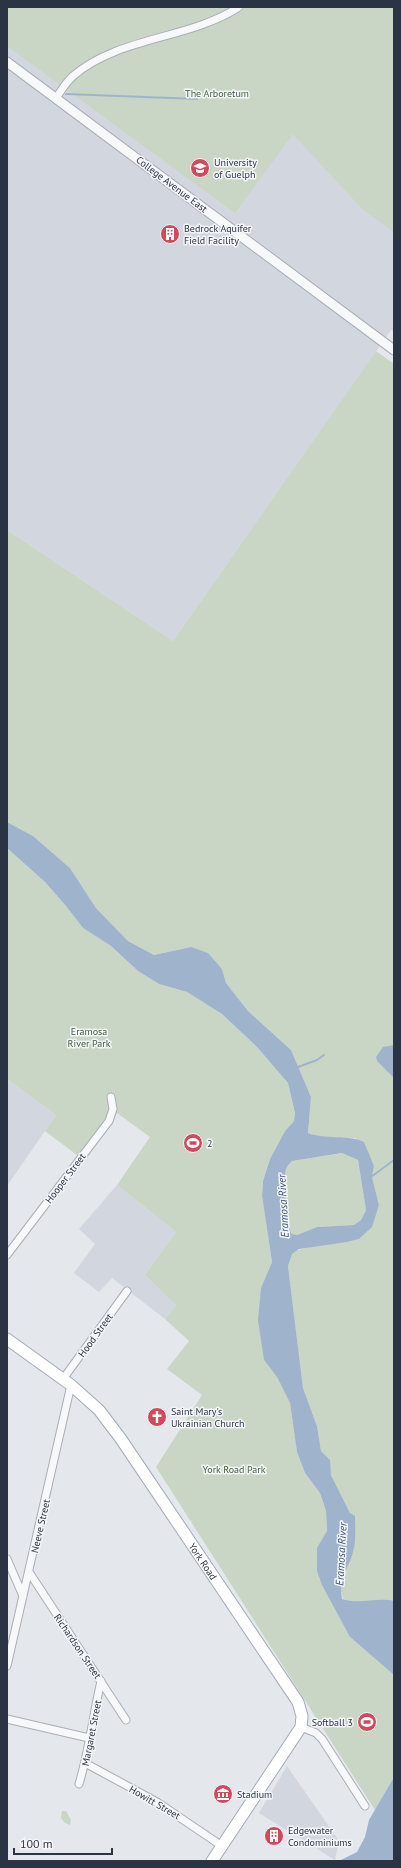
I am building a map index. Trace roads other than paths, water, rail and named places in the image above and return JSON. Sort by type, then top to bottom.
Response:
[{"type":"main road","name":"York Road","points":[[7,1339],[67,1382],[99,1410],[298,1702],[302,1716],[301,1727]]},
{"type":"main road","points":[[212,1861],[301,1727]]},
{"type":"street","points":[[56,98],[72,77],[85,67],[107,54],[198,26],[239,7]]},
{"type":"street","name":"College Avenue East","points":[[7,62],[394,350]]},
{"type":"street","name":"Hooper Street","points":[[7,1255],[109,1121],[113,1109],[111,1097]]},
{"type":"street","name":"Hood Street","points":[[67,1382],[127,1291]]},
{"type":"street","name":"Neeve Street","points":[[7,1666],[29,1572],[67,1382]]},
{"type":"street","points":[[7,1559],[23,1596]]},
{"type":"street","name":"Richardson Street","points":[[29,1572],[126,1720]]},
{"type":"street","name":"Margaret Street","points":[[79,1784],[85,1763],[88,1738],[101,1681]]},
{"type":"street","points":[[7,1719],[88,1738]]},
{"type":"street","points":[[301,1727],[316,1733],[322,1739],[365,1806]]},
{"type":"street","name":"Howitt Street","points":[[85,1763],[157,1802],[222,1846]]},
{"type":"water","name":"Eramosa River","points":[[7,822],[33,836],[70,868],[96,908],[128,941],[154,955],[191,947],[208,953],[222,969],[226,983],[248,1011],[291,1050],[311,1097],[308,1133],[322,1136],[351,1138],[364,1142],[374,1166],[372,1177],[379,1205],[372,1227],[359,1239],[299,1249],[292,1254],[288,1266],[303,1388],[317,1426],[321,1451],[330,1460],[331,1475],[350,1513],[355,1516],[355,1544],[343,1578],[341,1591],[342,1599],[349,1601],[394,1601],[394,1675],[350,1637],[322,1585],[317,1571],[317,1548],[327,1531],[326,1511],[320,1493],[305,1473],[297,1452],[290,1403],[277,1377],[264,1360],[258,1320],[261,1288],[272,1262],[262,1196],[263,1181],[270,1159],[285,1131],[294,1121],[295,1113],[288,1083],[257,1047],[222,1014],[187,992],[159,984],[138,971],[111,946],[83,928],[45,882],[7,848]],"holes":[[[342,1153],[358,1160],[366,1210],[361,1220],[354,1225],[317,1227],[297,1235],[292,1234],[288,1222],[285,1192],[285,1175],[289,1164],[292,1161]]]},
{"type":"water","points":[[394,1045],[394,1078],[377,1061],[376,1057],[383,1047]]},
{"type":"water","points":[[394,1777],[394,1861],[339,1861],[357,1852],[365,1837],[369,1820]]},
{"type":"waterway","points":[[66,94],[197,99]]},
{"type":"waterway","points":[[298,1067],[317,1060],[324,1055]]},
{"type":"waterway","points":[[371,1177],[394,1160]]},
{"type":"place","name":"University of Guelph","points":[[200,168]]},
{"type":"place","name":"Bedrock Aquifer Field Facility","points":[[170,234]]},
{"type":"place","name":"2","points":[[193,1143]]},
{"type":"place","name":"Saint Mary's Ukrainian Church","points":[[157,1417]]},
{"type":"place","name":"Softball 3","points":[[367,1722]]},
{"type":"place","name":"Stadium","points":[[223,1794]]},
{"type":"place","name":"Edgewater Condominiums","points":[[274,1836]]},
{"type":"park label","name":"The Arboretum","points":[[217,93]]},
{"type":"park label","name":"Eramosa River Park","points":[[89,1036]]},
{"type":"park label","name":"York Road Park","points":[[234,1469]]}]
